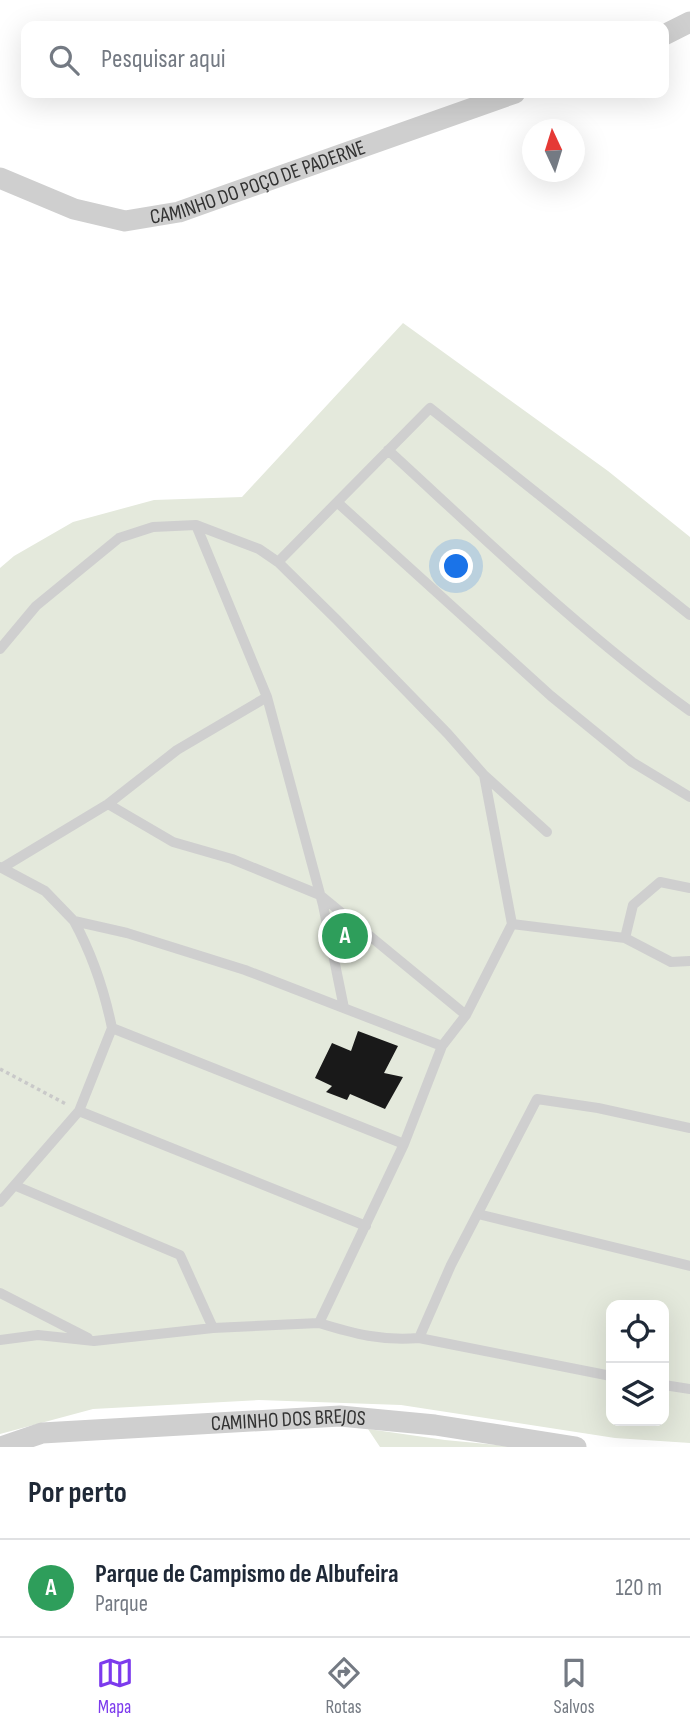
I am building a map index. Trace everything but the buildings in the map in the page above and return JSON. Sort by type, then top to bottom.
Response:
[{"type":"street","points":[[669,32],[690,22]]},
{"type":"street","name":"CAMINHO DO POÇO DE PADERNE","points":[[0,178],[74,209],[125,221],[179,212],[501,98]]},
{"type":"street","name":"CAMINHO DOS BREJOS","points":[[1,1447],[42,1433],[340,1416],[435,1425],[576,1447]]},
{"type":"lane","points":[[278,562],[430,408],[690,615]]},
{"type":"lane","points":[[388,450],[560,607],[637,673],[690,711]]},
{"type":"lane","points":[[338,503],[551,696],[632,762],[690,797]]},
{"type":"lane","points":[[196,525],[267,697],[320,895],[345,1008]]},
{"type":"lane","points":[[0,649],[36,606],[119,538],[153,527],[196,525],[259,549],[278,562],[430,715],[484,775],[547,832]]},
{"type":"lane","points":[[1,867],[108,804],[177,750],[267,697]]},
{"type":"lane","points":[[319,1322],[404,1144],[443,1046],[466,1014],[512,924],[484,775]]},
{"type":"lane","points":[[108,804],[173,842],[232,859],[320,895],[466,1014]]},
{"type":"lane","points":[[0,1202],[79,1111],[112,1028],[104,989],[91,953],[74,921],[45,891],[1,867]]},
{"type":"lane","points":[[625,938],[634,905],[660,882],[690,888]]},
{"type":"lane","points":[[74,921],[127,933],[245,970],[443,1046]]},
{"type":"lane","points":[[512,924],[625,938],[671,962],[690,961]]},
{"type":"lane","points":[[112,1028],[404,1144]]},
{"type":"lane","points":[[419,1338],[451,1265],[537,1100],[598,1108],[690,1128]]},
{"type":"lane","points":[[79,1111],[366,1226]]},
{"type":"lane","points":[[16,1186],[180,1255],[213,1328]]},
{"type":"lane","points":[[478,1214],[690,1266]]},
{"type":"lane","points":[[0,1293],[94,1341]]},
{"type":"lane","points":[[0,1340],[38,1335],[94,1341],[213,1328],[319,1322],[351,1333],[391,1340],[419,1338],[606,1375]]},
{"type":"lane","points":[[669,1386],[690,1389]]},
{"type":"path","points":[[0,1069],[79,1111]]},
{"type":"shaded area","points":[[403,323],[608,471],[690,537],[690,1443],[615,1438],[401,1405],[259,1400],[93,1409],[0,1434],[0,568],[14,556],[73,522],[154,500],[242,497]]},
{"type":"shaded area","points":[[368,1429],[445,1440],[519,1447],[380,1447]]},
{"type":"place","name":"Parque de Campismo de Albufeira","points":[[345,936]]}]
